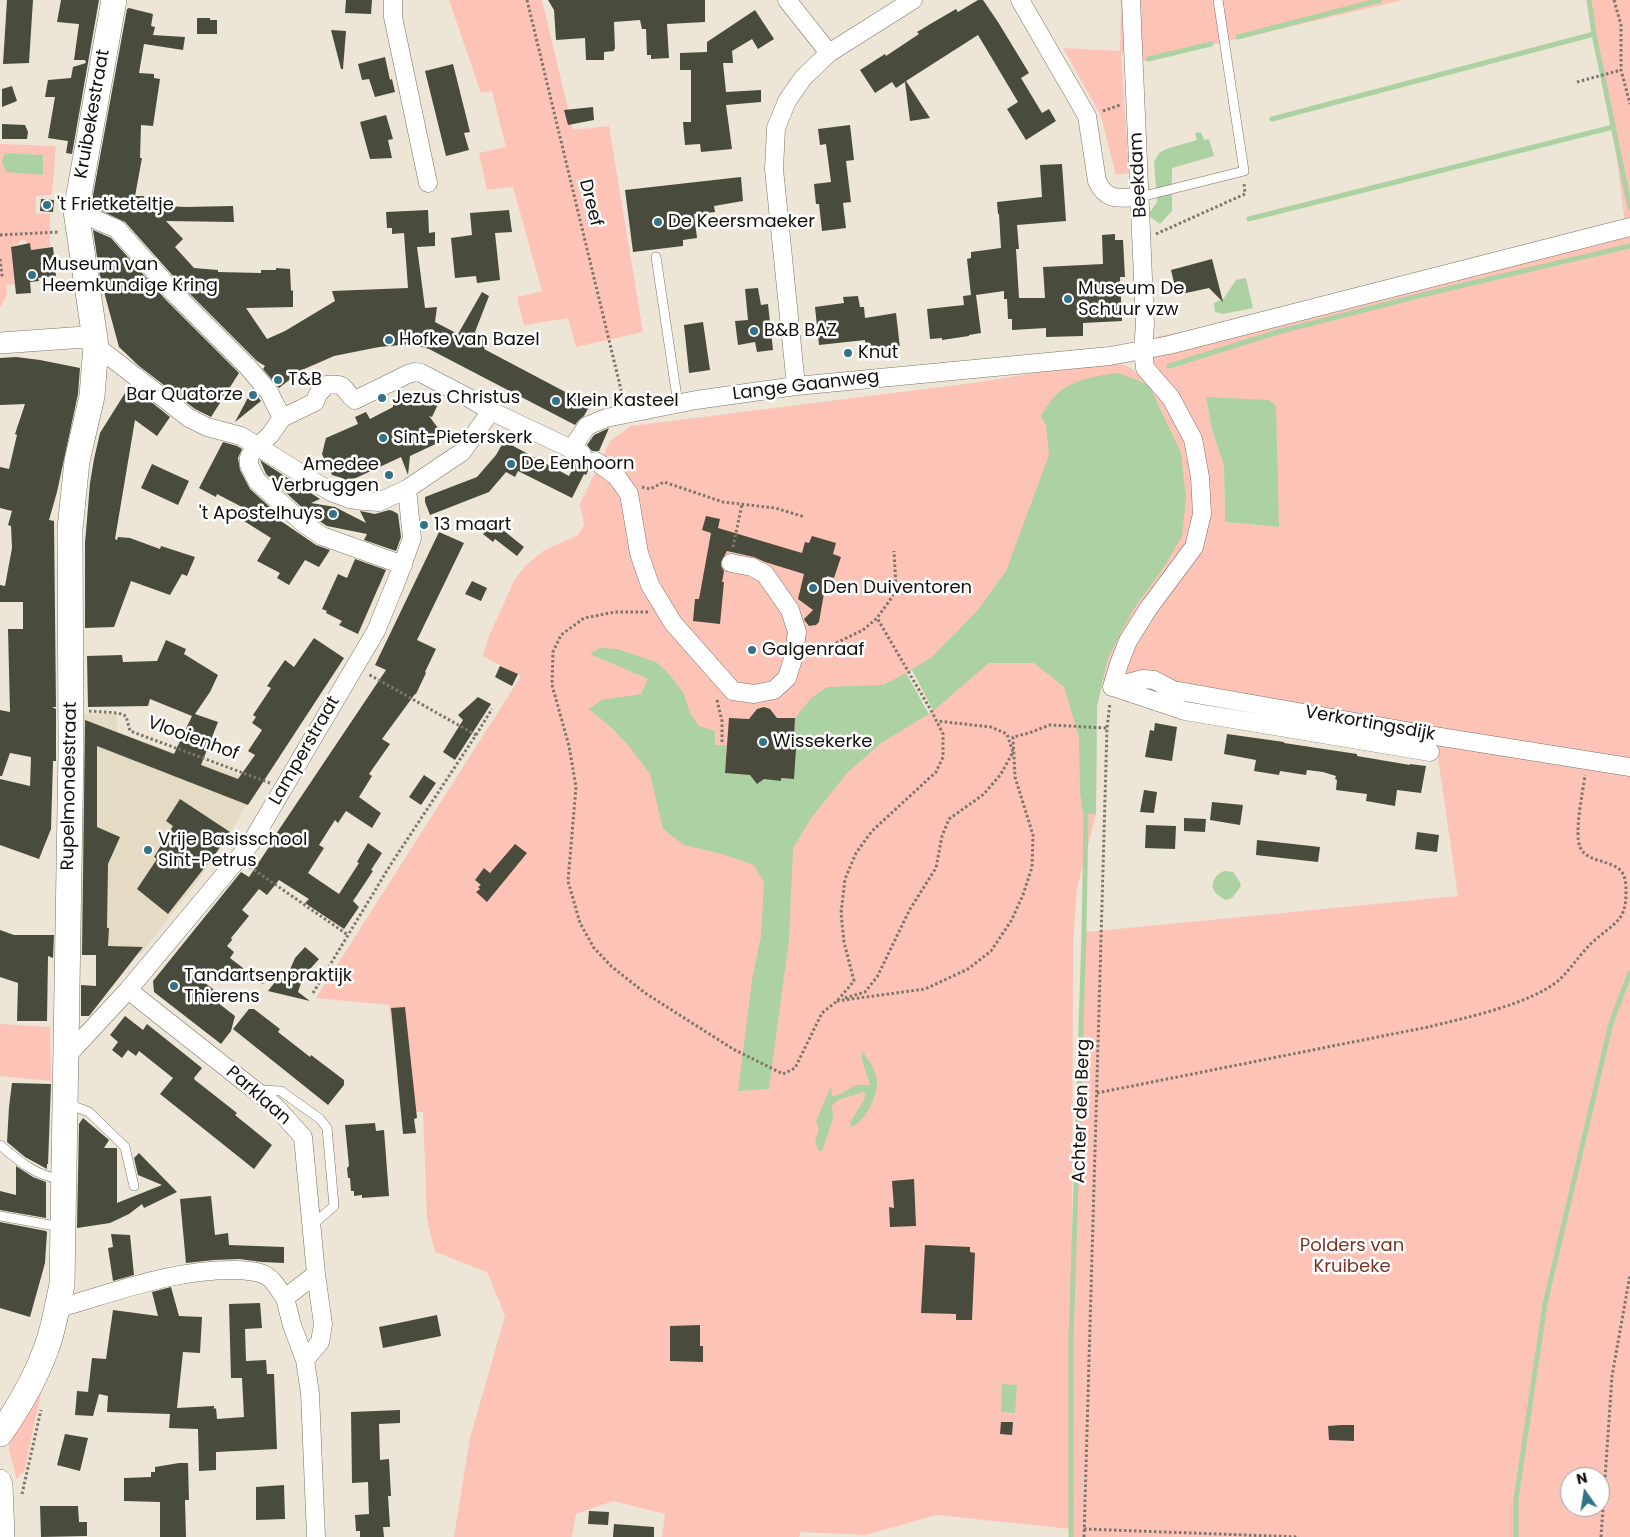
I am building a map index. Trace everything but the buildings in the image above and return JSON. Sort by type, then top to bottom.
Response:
[{"type":"main road","name":"Kruibekestraat","points":[[96,346],[78,221],[114,0]]},
{"type":"main road","name":"Rupelmondestraat","points":[[0,1434],[19,1407],[37,1373],[47,1347],[62,1285],[71,710],[70,529],[77,461],[92,396],[96,346]]},
{"type":"main road","points":[[0,1410],[29,1359],[39,1334],[63,1239]]},
{"type":"street","points":[[393,0],[393,17],[428,183]]},
{"type":"street","points":[[787,0],[828,53]]},
{"type":"street","points":[[796,386],[774,169],[776,128],[787,101],[803,78],[828,53],[913,0]]},
{"type":"street","points":[[1020,0],[1087,116],[1097,181],[1101,190],[1110,197],[1140,197]]},
{"type":"street","name":"Beekdam","points":[[1131,0],[1145,325],[1143,349]]},
{"type":"street","points":[[78,221],[117,229],[174,293],[258,379],[269,392],[282,418]]},
{"type":"street","name":"Lange Gaanweg","points":[[584,455],[587,426],[606,418],[627,413],[796,386],[1110,356],[1170,345],[1630,227]]},
{"type":"street","points":[[0,342],[85,338],[189,418],[208,427],[241,436],[331,492],[350,499],[364,501],[379,502],[407,489],[462,452],[491,411]]},
{"type":"street","points":[[1112,687],[1118,664],[1128,641],[1148,609],[1194,547],[1202,514],[1200,477],[1192,439],[1171,398],[1145,368],[1143,349]]},
{"type":"street","points":[[403,565],[322,536],[303,523],[257,481],[249,465],[249,458],[252,452],[270,435],[282,418],[315,402],[318,394],[327,385],[338,384],[344,386],[350,397],[355,400],[415,372],[421,373],[491,411],[584,455],[617,477],[629,494],[639,552],[650,585],[673,623],[733,691],[754,694],[774,690],[787,678],[793,659],[797,632],[790,610],[765,574],[732,557]]},
{"type":"street","name":"Lamperstraat","points":[[66,1057],[128,990],[239,860],[251,843],[376,631],[412,538],[407,489]]},
{"type":"street","name":"Verkortingsdijk","points":[[1112,687],[1143,679],[1154,680],[1172,690],[1435,736],[1630,767]]},
{"type":"street","name":"Verkortingsdijk","points":[[1112,687],[1185,711],[1430,752]]},
{"type":"street","name":"Parklaan","points":[[128,990],[275,1106],[303,1137],[316,1274],[323,1324],[320,1342],[305,1360]]},
{"type":"street","points":[[56,1309],[155,1280],[189,1273],[222,1270],[250,1271],[268,1277],[285,1298],[292,1325],[305,1360],[310,1393],[316,1537]]},
{"type":"street","points":[[285,1298],[316,1274]]},
{"type":"street","points":[[0,1480],[2,1486],[4,1537]]},
{"type":"lane","points":[[1140,197],[1244,171],[1218,0]]},
{"type":"lane","points":[[656,257],[678,404]]},
{"type":"lane","points":[[255,1090],[281,1091],[320,1119],[327,1128],[334,1206],[311,1226]]},
{"type":"lane","points":[[65,1103],[90,1112],[125,1147],[134,1186]]},
{"type":"lane","points":[[0,1145],[27,1167],[48,1177],[64,1180]]},
{"type":"lane","points":[[0,1216],[63,1239]]},
{"type":"path","name":"Dreef","points":[[527,0],[627,413]]},
{"type":"path","points":[[1614,0],[1621,25],[1621,70],[1630,104]]},
{"type":"path","points":[[1577,82],[1621,70]]},
{"type":"path","points":[[1087,116],[1135,100]]},
{"type":"path","points":[[1142,241],[1245,194],[1244,171]]},
{"type":"path","points":[[0,235],[78,221]]},
{"type":"path","points":[[0,259],[2,275],[0,276]]},
{"type":"path","points":[[622,484],[650,489],[664,482],[723,502],[775,508],[805,517]]},
{"type":"path","points":[[732,557],[742,504]]},
{"type":"path","points":[[793,659],[806,657],[838,643],[863,630],[877,618],[896,588],[894,551]]},
{"type":"path","points":[[666,612],[615,612],[584,618],[561,635],[553,652],[552,685],[570,746],[576,787],[568,881],[580,923],[594,948],[611,966],[645,993],[733,1049],[783,1074],[795,1068],[822,1013],[838,1001],[854,981],[844,942],[841,913],[845,879],[856,853],[872,831],[936,772],[943,757],[943,734],[877,618]]},
{"type":"path","points":[[710,665],[722,721],[722,742]]},
{"type":"path","points":[[355,666],[476,735]]},
{"type":"path","name":"Achter den Berg","points":[[1084,1537],[1108,728],[1112,687]]},
{"type":"path","points":[[312,993],[391,864],[492,709]]},
{"type":"path","name":"Vlooienhof","points":[[71,710],[118,713],[126,716],[130,730],[284,788]]},
{"type":"path","points":[[838,1001],[865,992],[877,977],[910,909],[936,868],[942,836],[949,820],[984,794],[1002,774],[1013,752],[1006,734],[991,727],[936,721]]},
{"type":"path","points":[[838,1001],[925,990],[968,969],[991,952],[1011,922],[1032,868],[1033,835],[1015,777],[1014,737],[1028,734],[1050,725],[1108,728]]},
{"type":"path","points":[[1097,1093],[1428,1027],[1521,1000],[1546,990],[1560,979],[1592,942],[1620,920],[1626,906],[1626,886],[1623,873],[1614,865],[1586,855],[1580,846],[1578,834],[1588,760]]},
{"type":"path","points":[[239,860],[348,935]]},
{"type":"path","points":[[1601,1537],[1612,1376],[1630,1275]]},
{"type":"path","points":[[21,1497],[43,1402]]},
{"type":"path","points":[[1084,1529],[1299,1537]]},
{"type":"shaded area","points":[[1201,132],[1204,140],[1209,139],[1214,156],[1172,168],[1172,211],[1160,224],[1148,215],[1157,202],[1154,162],[1159,153],[1166,149],[1197,140],[1195,133]]},
{"type":"shaded area","points":[[4,153],[43,155],[43,175],[6,172],[2,162]]},
{"type":"shaded area","points":[[1246,278],[1253,308],[1223,314],[1215,312],[1214,303],[1224,298],[1236,280]]},
{"type":"shaded area","points":[[1119,373],[1149,385],[1181,453],[1186,498],[1182,536],[1164,567],[1133,610],[1108,658],[1097,706],[1096,814],[1083,814],[1080,793],[1079,737],[1064,687],[1034,663],[989,663],[932,712],[881,743],[847,773],[812,817],[793,848],[789,939],[769,1089],[738,1091],[752,980],[761,936],[764,883],[754,865],[722,854],[684,845],[663,829],[650,774],[629,746],[612,728],[589,709],[601,700],[641,694],[648,679],[590,654],[600,648],[617,649],[656,662],[670,675],[684,694],[690,714],[699,726],[715,731],[715,745],[727,745],[725,773],[749,775],[749,773],[759,783],[765,778],[781,781],[781,778],[794,779],[794,750],[798,748],[799,740],[794,737],[795,718],[811,698],[827,687],[882,685],[897,678],[932,657],[977,611],[1006,571],[1049,455],[1046,425],[1041,416],[1053,398],[1064,388],[1087,378]]},
{"type":"shaded area","points":[[1206,397],[1269,400],[1276,406],[1279,527],[1225,522],[1224,466],[1212,430]]},
{"type":"shaded area","name":"Vrije Basisschool Sint-Petrus","points":[[81,713],[117,714],[117,732],[262,783],[257,786],[237,822],[200,878],[141,954],[76,953]]},
{"type":"shaded area","points":[[1224,871],[1233,872],[1241,886],[1232,898],[1226,900],[1213,889],[1216,877]]},
{"type":"shaded area","points":[[863,1052],[872,1065],[877,1081],[873,1101],[861,1121],[850,1127],[866,1094],[863,1092],[838,1100],[832,1106],[833,1119],[822,1151],[819,1151],[815,1142],[819,1129],[816,1121],[831,1086],[832,1096],[838,1095],[856,1085],[870,1085],[861,1057]]},
{"type":"shaded area","points":[[1002,1384],[1017,1385],[1015,1413],[1001,1412]]},
{"type":"green space","points":[[449,0],[542,0],[573,130],[609,126],[643,332],[576,347],[568,318],[524,325],[517,297],[542,291],[513,187],[487,190],[479,153],[506,147],[492,91],[481,93]]},
{"type":"green space","points":[[1121,0],[1403,0],[1139,62],[1121,52],[1129,173],[1116,175],[1101,116],[1063,48],[1120,51]]},
{"type":"green space","name":"Polders van Kruibeke","points":[[1589,0],[1630,0],[1630,1537],[1071,1537],[1071,1529],[937,1515],[865,1535],[800,1532],[799,1537],[662,1537],[665,1514],[613,1501],[576,1514],[572,1537],[454,1537],[470,1438],[505,1316],[487,1272],[435,1252],[427,1219],[423,1112],[404,1112],[389,1005],[316,998],[521,676],[483,656],[489,636],[515,579],[525,566],[543,551],[578,535],[584,525],[580,504],[610,441],[631,426],[973,383],[1107,361],[1127,366],[1147,379],[1156,337],[1196,329],[1625,224],[1613,127]],"holes":[[[1206,397],[1278,527],[1225,522],[1224,466],[1212,430]],[[1103,681],[1192,703],[1436,744],[1458,896],[1086,932],[1072,1316],[1073,942],[1077,888],[1096,814],[1097,706]]]},
{"type":"green space","points":[[0,144],[56,146],[52,195],[36,196],[36,213],[50,214],[50,247],[31,250],[25,240],[19,241],[16,247],[11,248],[15,284],[6,285],[7,295],[0,308]]},
{"type":"green space","points":[[0,1024],[50,1027],[51,1081],[0,1076]]},
{"type":"green space","points":[[38,1393],[41,1393],[24,1473],[21,1473],[16,1479],[9,1450],[10,1441]]},
{"type":"pier","points":[[912,670],[933,710],[929,714],[906,673]]},
{"type":"waterway","points":[[1238,37],[1380,0]]},
{"type":"waterway","points":[[1589,0],[1594,34],[1630,208]]},
{"type":"waterway","points":[[1272,119],[1594,34]]},
{"type":"waterway","points":[[1148,59],[1211,44]]},
{"type":"waterway","points":[[1249,219],[1613,127]]},
{"type":"waterway","points":[[1169,366],[1278,332],[1430,293],[1630,246]]},
{"type":"waterway","points":[[1071,1537],[1071,1340],[1086,814]]},
{"type":"waterway","points":[[1516,1537],[1516,1499],[1545,1304],[1611,1023],[1630,973]]},
{"type":"place","name":"'t Frietketeltje","points":[[47,205]]},
{"type":"place","name":"De Keersmaeker","points":[[658,222]]},
{"type":"place","name":"Museum van Heemkundige Kring","points":[[32,275]]},
{"type":"place","name":"Museum De Schuur vzw","points":[[1068,299]]},
{"type":"place","name":"B&B BAZ","points":[[754,331]]},
{"type":"place","name":"Hofke van Bazel","points":[[389,340]]},
{"type":"place","name":"Knut","points":[[848,353]]},
{"type":"place","name":"T&B","points":[[278,380]]},
{"type":"place","name":"Bar Quatorze","points":[[253,395]]},
{"type":"place","name":"Jezus Christus","points":[[382,398]]},
{"type":"place","name":"Klein Kasteel","points":[[556,401]]},
{"type":"place","name":"Sint-Pieterskerk","points":[[383,438]]},
{"type":"place","name":"De Eenhoorn","points":[[511,464]]},
{"type":"place","name":"Amedee Verbruggen","points":[[389,475]]},
{"type":"place","name":"'t Apostelhuys","points":[[333,514]]},
{"type":"place","name":"13 maart","points":[[424,525]]},
{"type":"place","name":"Den Duiventoren","points":[[813,588]]},
{"type":"place","name":"Galgenraaf","points":[[752,650]]},
{"type":"place","name":"Wissekerke","points":[[763,742]]},
{"type":"place","name":"Vrije Basisschool Sint-Petrus","points":[[148,850]]},
{"type":"place","name":"Tandartsenpraktijk Thierens","points":[[174,986]]}]
